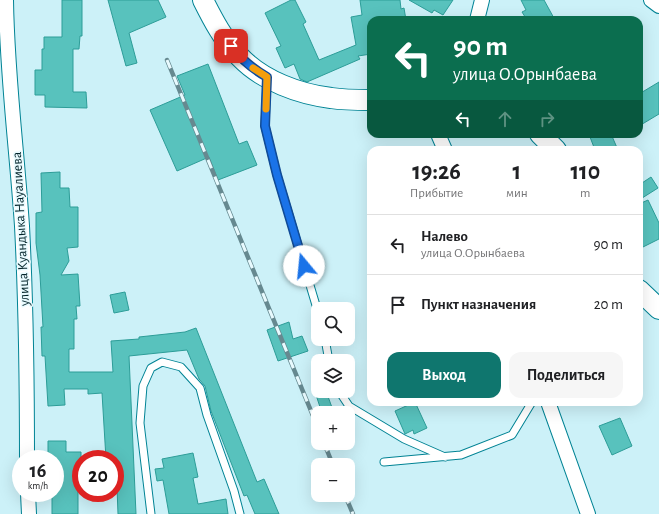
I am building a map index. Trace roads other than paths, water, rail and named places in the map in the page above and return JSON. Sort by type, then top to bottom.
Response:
[{"type":"street","name":"улица Куандыка Науалиева","points":[[6,0],[10,84],[22,234],[27,351],[27,450]]},
{"type":"street","points":[[203,0],[214,23],[240,57],[260,73],[297,91],[331,98],[367,100]]},
{"type":"street","points":[[478,16],[482,0]]},
{"type":"street","points":[[651,0],[659,6]]},
{"type":"street","points":[[544,138],[552,146]]},
{"type":"street","points":[[643,294],[659,309]]},
{"type":"street","points":[[549,406],[588,514]]},
{"type":"street","points":[[28,502],[29,514]]},
{"type":"lane","points":[[267,77],[265,126],[277,175],[315,302]]},
{"type":"lane","points":[[151,514],[140,423],[143,386],[151,368],[162,362],[181,367],[200,388],[207,415],[234,492],[240,514]]},
{"type":"lane","points":[[343,398],[349,406],[404,439],[445,457]]},
{"type":"lane","points":[[384,462],[461,456],[512,435],[530,406]]},
{"type":"railway","points":[[167,60],[311,411]]},
{"type":"railway","points":[[327,450],[330,458]]},
{"type":"railway","points":[[348,502],[353,514]]}]
